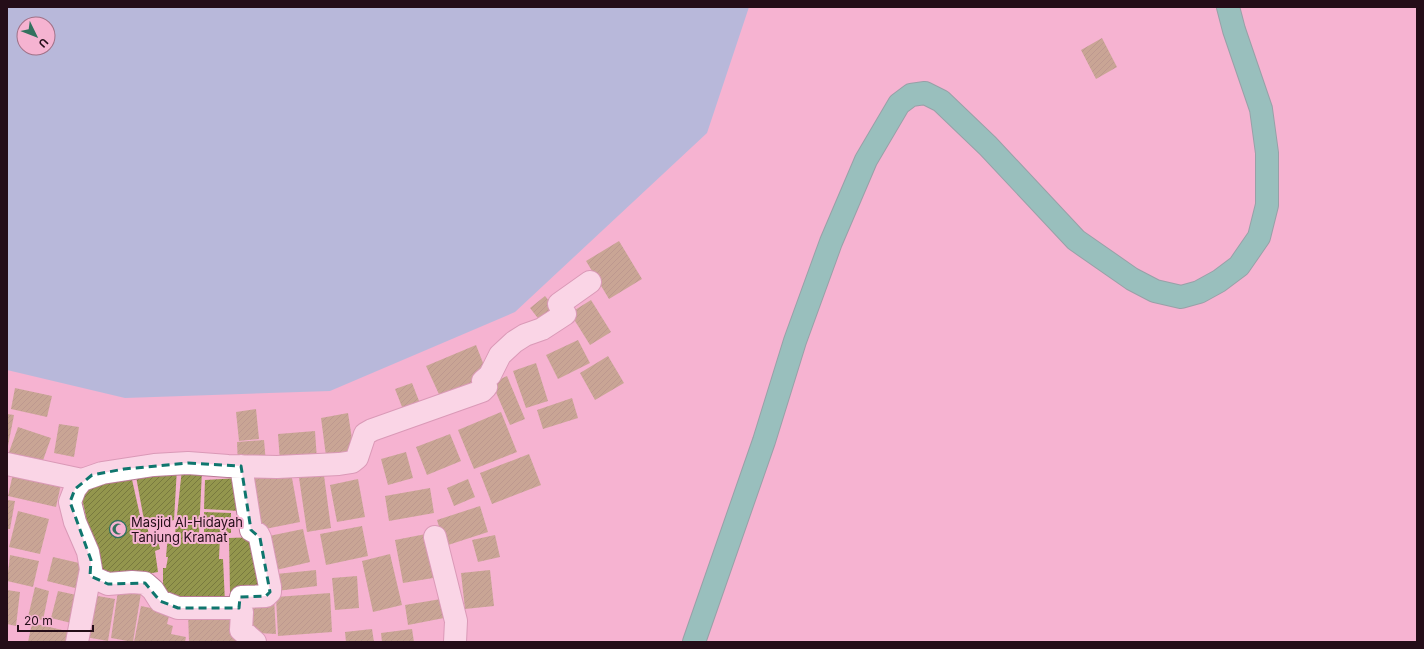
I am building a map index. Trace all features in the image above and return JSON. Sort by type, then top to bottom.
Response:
[{"type":"highway","points":[[694,642],[764,441],[795,341],[831,242],[866,160],[882,129],[899,104],[910,95],[925,93],[941,101],[988,146],[1076,240],[1132,279],[1155,291],[1181,296],[1200,292],[1219,281],[1239,266],[1259,237],[1267,206],[1267,153],[1261,109],[1234,30],[1228,7]]},
{"type":"street","points":[[7,464],[82,480],[102,473],[154,465],[188,463],[241,466],[306,466],[352,462],[358,456],[365,434],[372,430],[482,390],[486,387],[483,380],[490,375],[500,355],[525,335],[542,329],[565,314],[559,304],[590,282]]},
{"type":"street","points":[[241,466],[251,530],[258,534],[260,538],[270,587],[270,592],[266,596],[241,596],[239,608],[242,612],[241,630],[254,642]]},
{"type":"street","points":[[77,642],[90,576],[91,560],[75,522],[70,502],[75,489],[82,480]]},
{"type":"street","points":[[435,537],[456,621],[455,642]]},
{"type":"street","points":[[90,576],[108,584],[132,582],[145,584],[153,590],[160,601],[178,608],[239,608]]},
{"type":"highlighted area","points":[[188,463],[241,466],[251,530],[260,538],[270,592],[266,596],[240,597],[239,608],[178,608],[160,601],[145,583],[108,584],[90,576],[91,560],[70,502],[75,489],[92,475],[124,469]]},
{"type":"water","points":[[7,7],[749,7],[707,133],[515,312],[330,391],[125,398],[7,370]]},
{"type":"building","points":[[1102,38],[1117,67],[1096,79],[1081,50]]},
{"type":"building","points":[[619,241],[642,279],[609,299],[586,261]]},
{"type":"building","points":[[545,296],[560,314],[544,326],[530,308]]},
{"type":"building","points":[[591,300],[611,332],[590,345],[570,313]]},
{"type":"building","points":[[578,340],[590,363],[558,379],[546,355]]},
{"type":"building","points":[[476,345],[487,373],[481,387],[443,403],[426,366]]},
{"type":"building","points":[[608,356],[624,383],[595,400],[580,373]]},
{"type":"building","points":[[536,363],[548,401],[526,408],[513,371]]},
{"type":"building","points":[[507,376],[525,419],[510,425],[492,383]]},
{"type":"building","points":[[412,383],[421,406],[404,412],[395,389]]},
{"type":"building","points":[[15,388],[52,396],[47,417],[11,409]]},
{"type":"building","points":[[572,398],[578,418],[543,429],[537,410]]},
{"type":"building","points":[[256,409],[259,439],[239,441],[236,412]]},
{"type":"building","points":[[501,412],[517,452],[474,469],[458,430]]},
{"type":"building","points":[[348,413],[354,452],[326,456],[321,418]]},
{"type":"building","points":[[7,414],[14,415],[8,446],[7,446]]},
{"type":"building","points":[[59,424],[79,427],[74,457],[54,453]]},
{"type":"building","points":[[18,427],[51,438],[41,466],[8,455]]},
{"type":"building","points":[[315,431],[317,460],[280,462],[278,434]]},
{"type":"building","points":[[450,434],[461,461],[427,475],[416,447]]},
{"type":"building","points":[[264,440],[266,463],[238,466],[237,442]]},
{"type":"building","points":[[406,452],[413,478],[388,485],[381,459]]},
{"type":"building","points":[[529,454],[541,485],[492,504],[480,473]]},
{"type":"building","points":[[290,467],[300,522],[255,531],[244,476]]},
{"type":"building","points":[[177,468],[174,520],[164,523],[144,520],[135,471]]},
{"type":"building","points":[[323,468],[331,528],[307,532],[298,471]]},
{"type":"building","points":[[14,469],[62,480],[56,507],[8,496]]},
{"type":"building","points":[[182,469],[202,470],[199,534],[220,536],[219,559],[223,559],[225,603],[163,598],[163,568],[166,568],[168,557],[166,557],[168,534],[175,534]]},
{"type":"building","name":"Masjid Al-Hidayah Tanjung Kramat","points":[[131,475],[141,520],[146,522],[150,539],[157,537],[160,549],[155,551],[158,572],[104,581],[90,535],[80,489]]},
{"type":"building","points":[[239,478],[240,511],[204,509],[205,480]]},
{"type":"building","points":[[358,479],[365,517],[337,522],[330,485]]},
{"type":"building","points":[[468,479],[475,497],[454,506],[447,488]]},
{"type":"building","points":[[430,488],[434,513],[389,521],[385,496]]},
{"type":"building","points":[[7,500],[15,501],[10,529],[7,529]]},
{"type":"building","points":[[480,506],[488,532],[445,546],[437,520]]},
{"type":"building","points":[[18,511],[49,519],[40,554],[9,547]]},
{"type":"building","points":[[204,512],[231,513],[231,533],[204,532]]},
{"type":"building","points":[[362,526],[368,556],[326,565],[320,534]]},
{"type":"building","points":[[303,529],[310,562],[272,571],[264,537]]},
{"type":"building","points":[[431,533],[439,577],[403,583],[395,540]]},
{"type":"building","points":[[495,535],[500,557],[478,562],[472,540]]},
{"type":"building","points":[[256,537],[266,593],[230,593],[229,538]]},
{"type":"building","points":[[390,554],[402,605],[373,612],[362,561]]},
{"type":"building","points":[[10,555],[39,561],[33,587],[7,581]]},
{"type":"building","points":[[53,557],[88,565],[83,590],[47,581]]},
{"type":"building","points":[[316,570],[317,586],[277,591],[276,574]]},
{"type":"building","points":[[490,570],[494,606],[465,609],[461,573]]},
{"type":"building","points":[[357,576],[359,608],[335,610],[332,578]]},
{"type":"building","points":[[119,584],[142,587],[133,642],[111,638]]},
{"type":"building","points":[[35,587],[49,591],[43,620],[28,617]]},
{"type":"building","points":[[7,590],[20,592],[16,626],[7,624]]},
{"type":"building","points":[[58,591],[81,596],[75,624],[51,618]]},
{"type":"building","points":[[330,593],[332,632],[278,636],[276,597]]},
{"type":"building","points":[[92,595],[115,599],[108,641],[85,637]]},
{"type":"building","points":[[242,598],[274,598],[276,634],[244,632]]},
{"type":"building","points":[[441,599],[444,618],[408,625],[405,605]]},
{"type":"building","points":[[141,606],[170,612],[167,624],[173,626],[171,634],[186,637],[185,642],[134,642]]},
{"type":"building","points":[[238,610],[237,642],[189,642],[188,613]]},
{"type":"building","points":[[32,623],[71,632],[68,642],[28,642]]},
{"type":"building","points":[[372,629],[374,642],[346,642],[345,632]]},
{"type":"building","points":[[412,629],[414,642],[382,642],[381,633]]},
{"type":"place","name":"Masjid Al-Hidayah Tanjung Kramat","points":[[118,529]]}]
